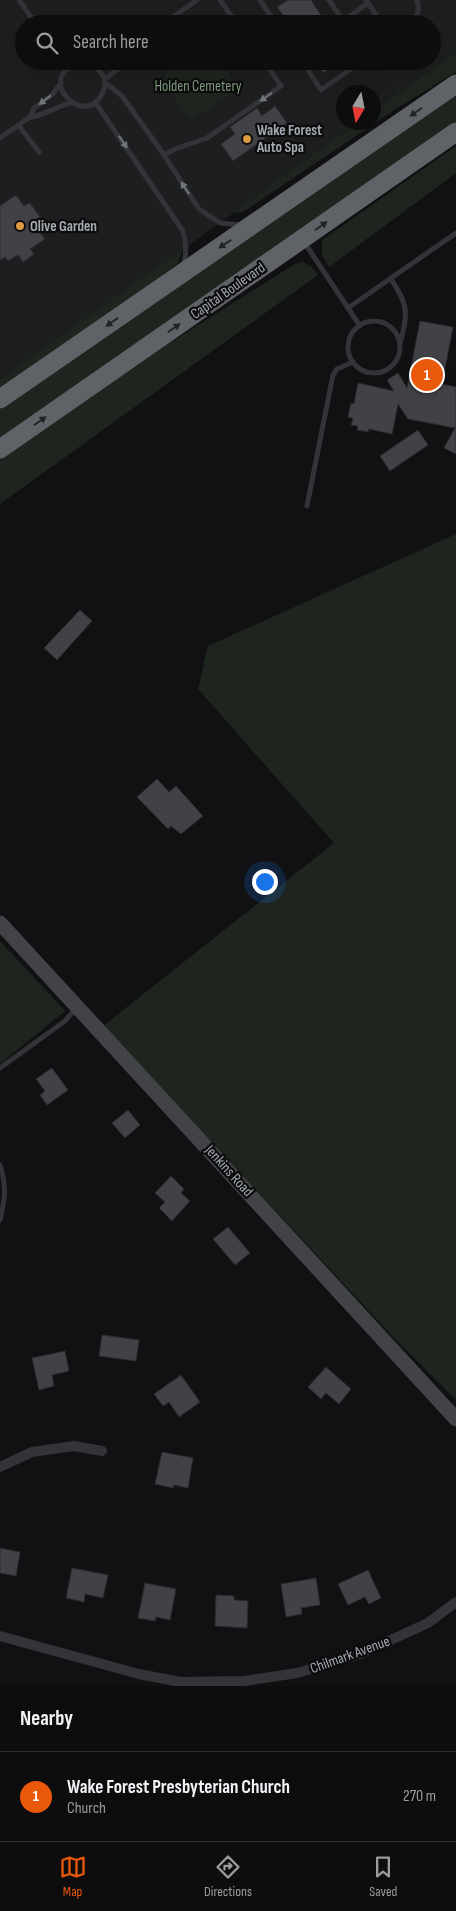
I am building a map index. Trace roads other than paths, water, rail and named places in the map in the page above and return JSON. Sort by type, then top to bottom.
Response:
[{"type":"highway","points":[[0,399],[456,84]]},
{"type":"highway","name":"Capital Boulevard","points":[[0,449],[456,132]]},
{"type":"street","name":"Jenkins Road","points":[[0,923],[456,1419]]},
{"type":"street","points":[[0,1467],[32,1452],[74,1446],[102,1451]]},
{"type":"street","name":"Chilmark Avenue","points":[[0,1636],[180,1684],[244,1681],[297,1674],[360,1654],[428,1624],[456,1602]]},
{"type":"lane","points":[[19,0],[30,15]]},
{"type":"lane","points":[[177,15],[198,0]]},
{"type":"lane","points":[[220,0],[231,15]]},
{"type":"lane","points":[[270,0],[262,2],[270,15]]},
{"type":"lane","points":[[329,0],[339,15]]},
{"type":"lane","points":[[417,0],[419,9],[417,15]]},
{"type":"lane","points":[[352,15],[367,2],[376,15]]},
{"type":"lane","points":[[30,117],[34,108],[52,95],[61,82],[66,70]]},
{"type":"lane","points":[[99,70],[106,80],[122,96],[199,209],[220,223],[254,225]]},
{"type":"lane","points":[[61,82],[63,94],[72,103],[84,106],[95,102],[103,92],[106,80],[118,70]]},
{"type":"lane","points":[[164,155],[175,148],[207,138],[282,86],[271,70]]},
{"type":"lane","points":[[308,70],[321,90],[349,70]]},
{"type":"lane","points":[[95,102],[183,231],[187,244],[181,274]]},
{"type":"lane","points":[[0,138],[30,117],[72,103]]},
{"type":"lane","points":[[18,126],[39,152]]},
{"type":"lane","points":[[348,308],[456,234]]},
{"type":"lane","points":[[302,239],[360,326]]},
{"type":"lane","points":[[391,278],[403,298],[406,315],[399,354],[396,362],[383,371],[374,373],[366,371],[353,362],[348,346],[354,331],[368,322],[377,321],[393,329],[398,336],[400,345]]},
{"type":"lane","points":[[307,506],[332,375],[337,369],[353,362]]},
{"type":"lane","points":[[0,1068],[65,1022],[77,1006]]},
{"type":"lane","points":[[0,1165],[6,1196],[0,1220]]},
{"type":"place","name":"Wake Forest Auto Spa","points":[[247,139]]},
{"type":"place","name":"Olive Garden","points":[[20,226]]},
{"type":"place","name":"Wake Forest Presbyterian Church","points":[[427,375]]},
{"type":"park label","name":"Holden Cemetery","points":[[198,86]]}]
